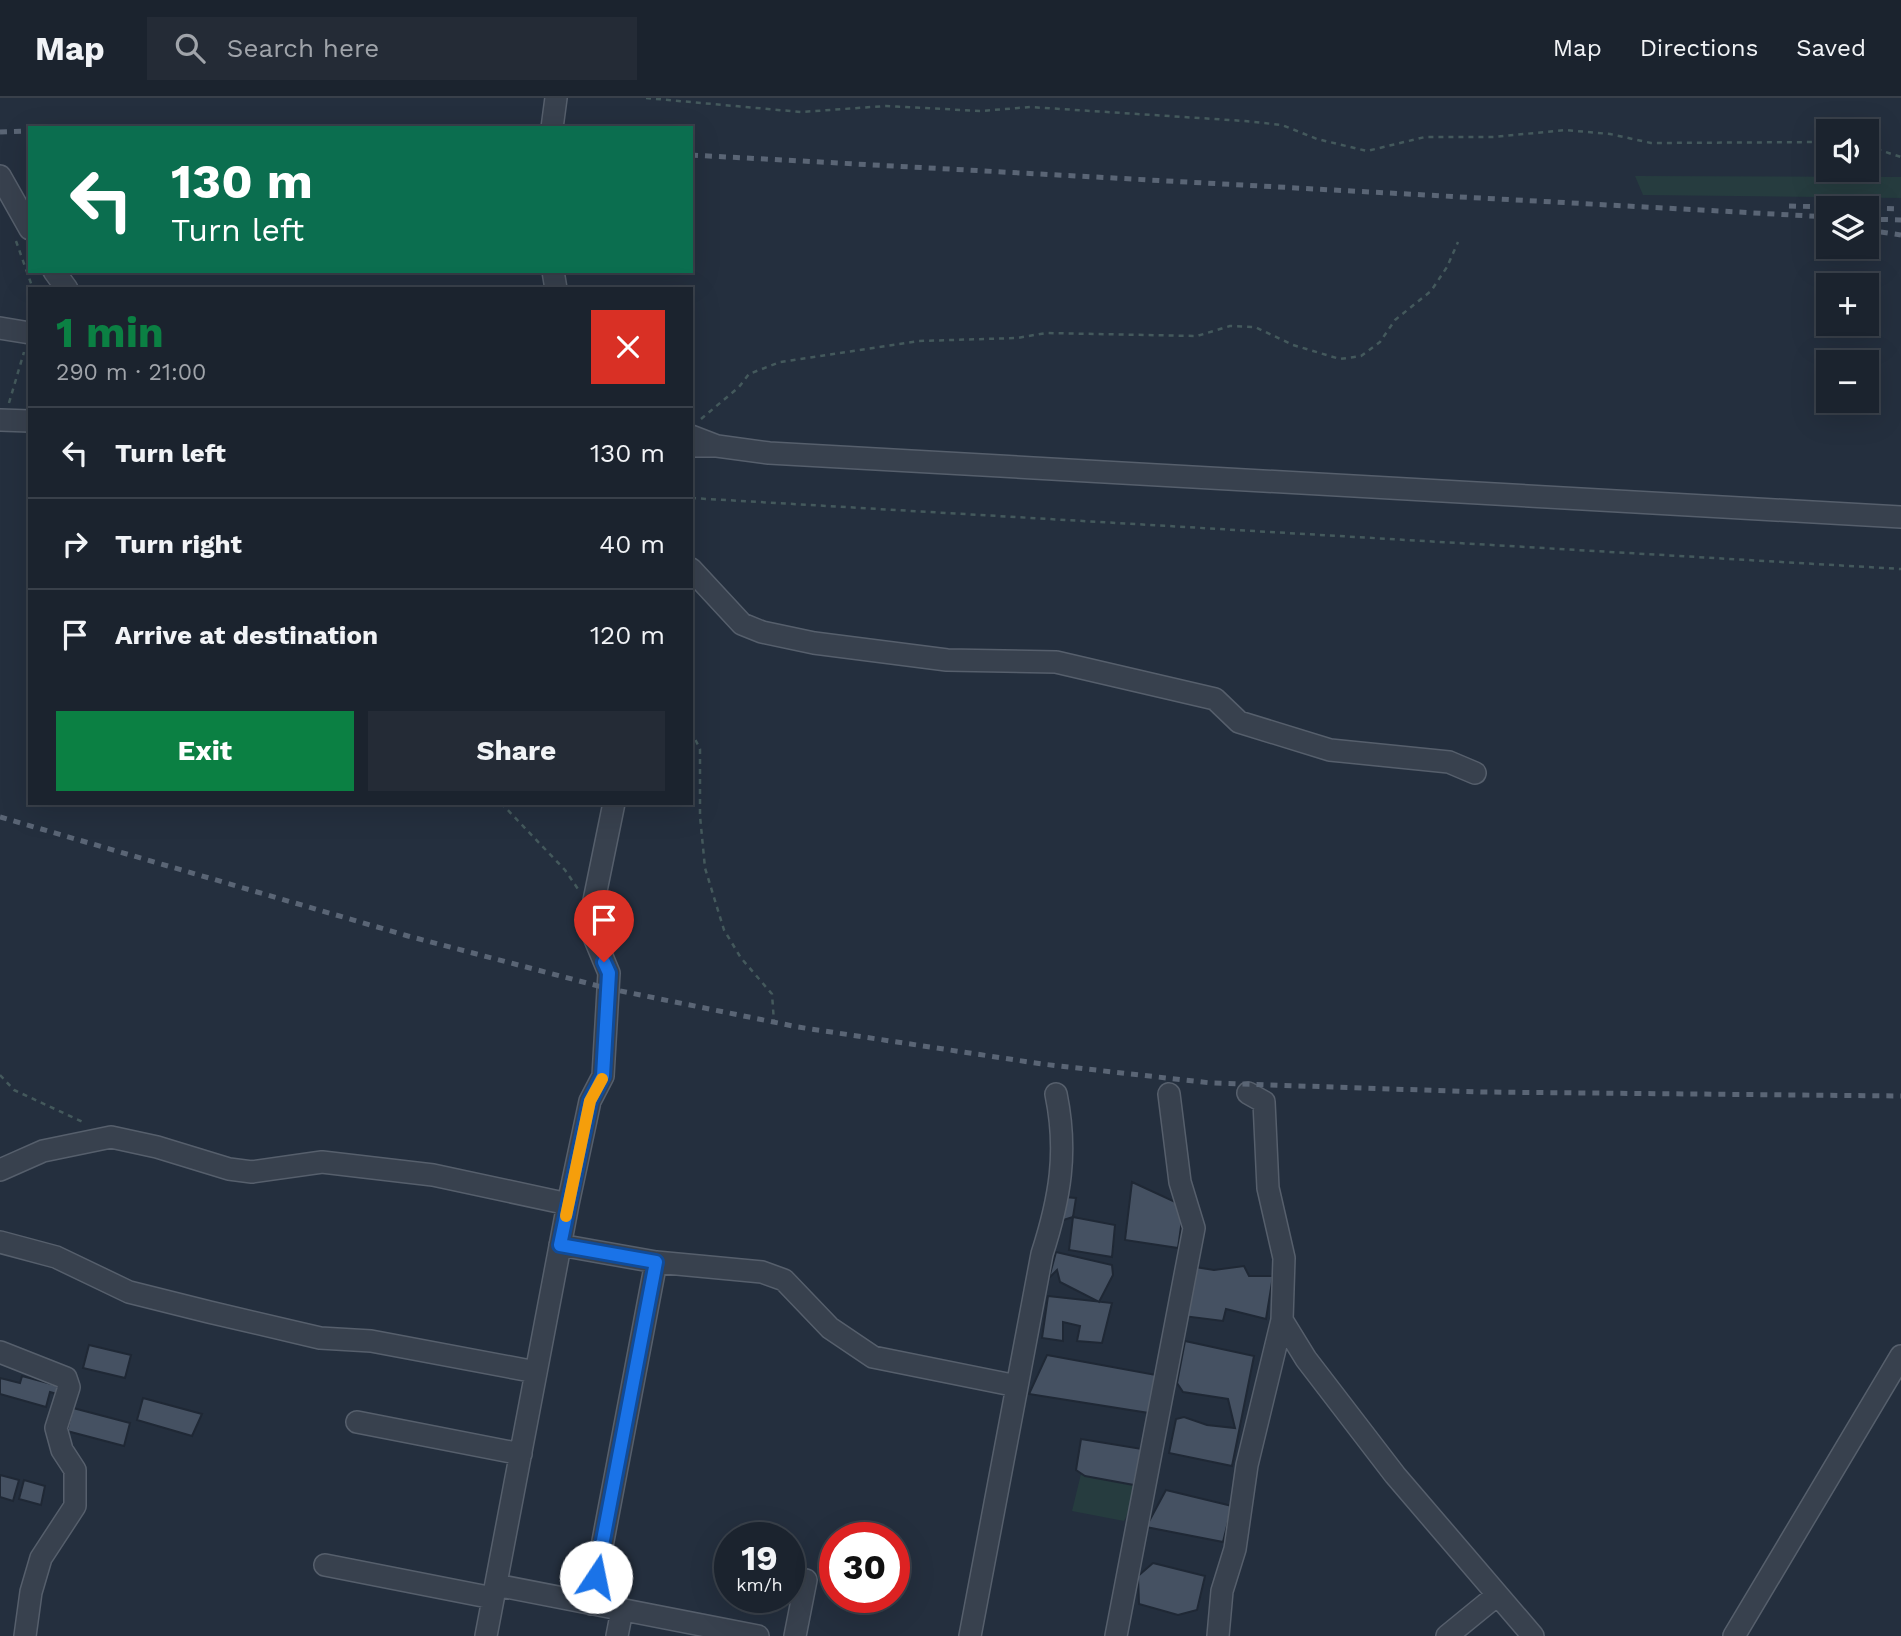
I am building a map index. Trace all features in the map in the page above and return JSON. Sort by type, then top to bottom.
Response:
[{"type":"street","points":[[552,126],[556,98]]},
{"type":"street","points":[[0,176],[28,225]]},
{"type":"street","points":[[0,328],[28,333]]},
{"type":"street","points":[[3,420],[28,421]]},
{"type":"street","points":[[694,429],[717,446]]},
{"type":"street","points":[[693,446],[717,446],[783,454],[1901,517]]},
{"type":"street","points":[[693,571],[742,624],[762,632],[814,643],[947,660],[1056,662],[1216,699],[1239,722],[1330,750],[1390,758],[1450,761],[1475,773]]},
{"type":"street","points":[[486,1636],[568,1204],[590,1101],[603,1076],[609,973],[593,941],[589,925],[590,909],[614,805]]},
{"type":"street","points":[[1218,1636],[1222,1591],[1235,1549],[1247,1465],[1282,1321],[1284,1258],[1268,1188],[1264,1102],[1248,1093]]},
{"type":"street","points":[[970,1636],[1017,1386],[1064,1159],[1056,1094]]},
{"type":"street","points":[[1116,1636],[1194,1228],[1180,1182],[1169,1094]]},
{"type":"street","points":[[0,1170],[43,1151],[99,1139],[130,1139],[229,1169],[252,1172],[322,1162],[433,1175],[568,1204]]},
{"type":"street","points":[[0,1242],[56,1257],[129,1292],[209,1312],[320,1338],[371,1341],[536,1372]]},
{"type":"street","points":[[560,1245],[656,1262],[762,1272],[785,1280],[830,1328],[873,1357],[1017,1386]]},
{"type":"street","points":[[591,1604],[656,1262]]},
{"type":"street","points":[[1282,1321],[1306,1359],[1395,1475],[1533,1636]]},
{"type":"street","points":[[0,1352],[52,1370],[66,1378],[69,1387],[56,1428],[62,1450],[75,1470],[75,1506],[41,1558],[31,1592],[25,1636]]},
{"type":"street","points":[[1734,1636],[1901,1356]]},
{"type":"street","points":[[357,1422],[521,1454]]},
{"type":"street","points":[[325,1565],[591,1604],[758,1636]]},
{"type":"street","points":[[795,1636],[806,1580]]},
{"type":"street","points":[[1447,1635],[1496,1596]]},
{"type":"street","points":[[617,1636],[622,1610]]},
{"type":"path","points":[[646,98],[801,111],[886,106],[981,111],[1030,107],[1245,121],[1282,125],[1317,139],[1367,150],[1425,137],[1494,136],[1565,130],[1610,134],[1651,143],[1816,142]]},
{"type":"path","points":[[1879,150],[1901,157]]},
{"type":"path","points":[[694,429],[750,374],[780,362],[919,341],[1017,338],[1046,333],[1197,335],[1230,326],[1255,327],[1293,345],[1340,359],[1361,356],[1380,342],[1395,320],[1431,291],[1447,267],[1458,242]]},
{"type":"path","points":[[3,420],[28,339]]},
{"type":"path","points":[[693,498],[1901,569]]},
{"type":"path","points":[[693,735],[700,749],[705,868],[724,930],[741,958],[772,994],[774,1022]]},
{"type":"path","points":[[503,805],[565,870],[590,909]]},
{"type":"path","points":[[0,1075],[14,1090],[85,1124],[99,1139]]},
{"type":"green space","points":[[1635,176],[1816,177],[1816,182],[1879,182],[1879,177],[1901,177],[1901,198],[1643,195]]},
{"type":"green space","points":[[1081,1474],[1134,1485],[1135,1499],[1124,1521],[1072,1511]]},
{"type":"building","points":[[1132,1182],[1184,1206],[1178,1248],[1125,1240]]},
{"type":"building","points":[[1064,1197],[1076,1198],[1073,1217],[1060,1221]]},
{"type":"building","points":[[1073,1217],[1115,1225],[1112,1257],[1069,1250]]},
{"type":"building","points":[[1056,1252],[1112,1265],[1113,1275],[1099,1302],[1060,1282],[1057,1270],[1049,1278]]},
{"type":"building","points":[[1244,1266],[1249,1276],[1273,1276],[1266,1319],[1226,1309],[1223,1321],[1183,1316],[1195,1267],[1214,1270]]},
{"type":"building","points":[[1048,1296],[1112,1303],[1102,1343],[1077,1341],[1080,1326],[1063,1322],[1063,1341],[1042,1338]]},
{"type":"building","points":[[1185,1341],[1254,1356],[1232,1466],[1169,1453],[1176,1419],[1184,1417],[1207,1425],[1235,1428],[1228,1399],[1183,1392],[1177,1383]]},
{"type":"building","points":[[89,1345],[131,1355],[125,1378],[83,1368]]},
{"type":"building","points":[[1047,1355],[1156,1375],[1149,1413],[1029,1394]]},
{"type":"building","points":[[22,1376],[59,1386],[57,1394],[50,1392],[46,1407],[0,1394],[0,1378],[20,1383]]},
{"type":"building","points":[[143,1398],[202,1414],[192,1436],[137,1420]]},
{"type":"building","points":[[73,1408],[130,1423],[124,1446],[67,1431]]},
{"type":"building","points":[[1081,1439],[1142,1449],[1134,1485],[1085,1476],[1076,1470]]},
{"type":"building","points":[[0,1475],[19,1480],[13,1501],[0,1497]]},
{"type":"building","points":[[24,1480],[45,1486],[41,1505],[19,1499]]},
{"type":"building","points":[[1166,1490],[1232,1506],[1223,1542],[1146,1527]]},
{"type":"building","points":[[1153,1563],[1205,1576],[1197,1610],[1178,1615],[1139,1604],[1138,1576]]},
{"type":"railway","points":[[0,132],[28,131]]},
{"type":"railway","points":[[693,155],[1816,216]]},
{"type":"railway","points":[[1789,206],[1901,209]]},
{"type":"railway","points":[[1879,219],[1901,220]]},
{"type":"railway","points":[[1879,232],[1901,235]]},
{"type":"railway","points":[[0,817],[408,936],[606,988],[798,1027],[1042,1064],[1211,1083],[1482,1092],[1901,1096]]},
{"type":"slow traffic","points":[[566,1216],[590,1101],[602,1079]]},
{"type":"route","points":[[596,1577],[656,1262],[560,1245],[590,1101],[603,1076],[608,1017],[606,988],[609,973],[604,962]]}]
